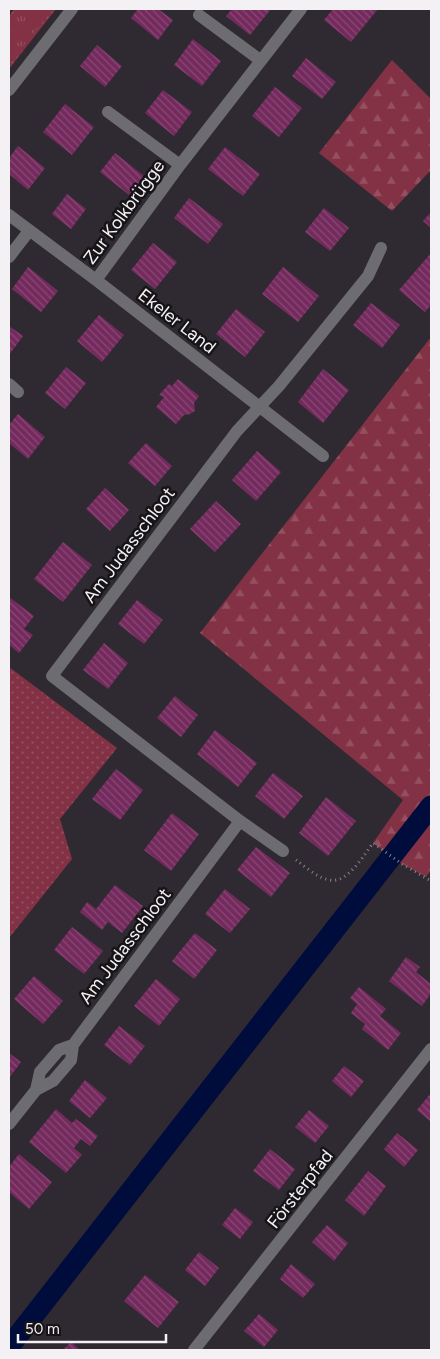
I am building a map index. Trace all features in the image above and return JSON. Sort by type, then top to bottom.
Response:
[{"type":"street","points":[[9,90],[72,9]]},
{"type":"street","name":"Zur Kolkbrügge","points":[[96,280],[180,165],[300,9]]},
{"type":"street","points":[[199,14],[260,60]]},
{"type":"street","name":"Zur Kolkbrügge","points":[[108,112],[180,165]]},
{"type":"street","name":"Ekeler Land","points":[[9,215],[323,456]]},
{"type":"street","points":[[9,257],[29,231]]},
{"type":"street","name":"Am Judasschloot","points":[[284,851],[240,821],[52,676],[237,431],[279,386],[368,276],[381,248]]},
{"type":"street","name":"Am Judasschloot","points":[[9,1124],[36,1090],[40,1072],[59,1050],[73,1045],[240,821]]},
{"type":"street","name":"Försterpfad","points":[[194,1350],[431,1049]]},
{"type":"path","points":[[284,851],[319,876],[331,881],[340,879],[354,869],[373,843],[402,864],[431,881]]},
{"type":"green space","points":[[14,9],[56,9],[9,69],[9,16]]},
{"type":"green space","points":[[20,9],[53,9],[9,64],[9,23]]},
{"type":"green space","points":[[392,60],[431,99],[431,170],[392,211],[319,153]]},
{"type":"green space","points":[[431,337],[431,870],[426,877],[402,864],[373,843],[403,800],[200,633]]},
{"type":"green space","points":[[9,667],[117,748],[60,819],[72,859],[9,938]]},
{"type":"building","points":[[138,9],[158,9],[173,20],[158,40],[131,18]]},
{"type":"building","points":[[232,9],[271,9],[250,35],[226,16]]},
{"type":"building","points":[[333,9],[378,9],[351,42],[324,20]]},
{"type":"building","points":[[193,39],[221,61],[202,86],[174,65]]},
{"type":"building","points":[[97,45],[122,66],[105,87],[80,66]]},
{"type":"building","points":[[306,58],[336,82],[322,99],[292,76]]},
{"type":"building","points":[[275,87],[302,108],[279,137],[252,116]]},
{"type":"building","points":[[163,90],[192,112],[174,136],[145,113]]},
{"type":"building","points":[[65,104],[94,127],[72,155],[43,132]]},
{"type":"building","points":[[18,146],[45,168],[28,190],[9,174],[9,158]]},
{"type":"building","points":[[225,147],[260,174],[243,196],[208,169]]},
{"type":"building","points":[[115,153],[144,176],[129,195],[100,172]]},
{"type":"building","points":[[67,194],[86,209],[71,229],[52,214]]},
{"type":"building","points":[[189,198],[223,224],[208,244],[174,218]]},
{"type":"building","points":[[324,208],[349,228],[330,251],[305,232]]},
{"type":"building","points":[[431,212],[431,228],[423,221]]},
{"type":"building","points":[[153,243],[177,262],[155,289],[131,270]]},
{"type":"building","points":[[431,253],[431,305],[425,312],[399,290]]},
{"type":"building","points":[[28,267],[58,291],[41,312],[12,289]]},
{"type":"building","points":[[283,267],[319,296],[298,322],[262,294]]},
{"type":"building","points":[[371,303],[400,325],[382,348],[353,325]]},
{"type":"building","points":[[236,309],[265,332],[245,357],[216,334]]},
{"type":"building","points":[[99,315],[124,335],[102,362],[77,341]]},
{"type":"building","points":[[9,326],[23,336],[9,355]]},
{"type":"building","points":[[66,367],[86,383],[65,409],[45,393]]},
{"type":"building","points":[[323,369],[349,390],[323,423],[298,402]]},
{"type":"building","points":[[178,379],[199,396],[194,403],[195,411],[184,415],[176,424],[156,407],[164,397],[159,395],[169,384],[172,386]]},
{"type":"building","points":[[18,414],[45,437],[28,459],[9,443],[9,425]]},
{"type":"building","points":[[146,443],[172,466],[155,486],[128,463]]},
{"type":"building","points":[[257,451],[281,472],[256,501],[232,480]]},
{"type":"building","points":[[105,488],[129,510],[110,531],[86,509]]},
{"type":"building","points":[[216,501],[241,524],[215,552],[190,529]]},
{"type":"building","points":[[63,542],[92,565],[63,602],[34,579]]},
{"type":"building","points":[[9,597],[34,616],[24,629],[33,635],[19,653],[9,645]]},
{"type":"building","points":[[137,600],[163,620],[144,644],[118,624]]},
{"type":"building","points":[[104,643],[128,663],[108,689],[83,670]]},
{"type":"building","points":[[175,696],[198,715],[181,737],[157,718]]},
{"type":"building","points":[[215,730],[257,763],[238,787],[197,754]]},
{"type":"building","points":[[116,769],[143,790],[120,820],[92,799]]},
{"type":"building","points":[[273,773],[303,796],[284,819],[255,796]]},
{"type":"building","points":[[326,797],[356,821],[328,856],[299,833]]},
{"type":"building","points":[[172,813],[199,834],[171,871],[144,850]]},
{"type":"building","points":[[256,847],[290,873],[271,897],[237,870]]},
{"type":"building","points":[[115,885],[143,906],[122,933],[108,922],[102,930],[80,912],[87,902],[96,909]]},
{"type":"building","points":[[225,889],[250,909],[230,933],[205,914]]},
{"type":"building","points":[[72,927],[103,951],[84,974],[54,950]]},
{"type":"building","points":[[195,933],[217,950],[194,979],[172,961]]},
{"type":"building","points":[[406,957],[420,967],[416,972],[431,984],[431,993],[422,1006],[389,981]]},
{"type":"building","points":[[34,976],[63,1001],[43,1024],[14,999]]},
{"type":"building","points":[[156,979],[180,999],[159,1026],[134,1006]]},
{"type":"building","points":[[359,987],[386,1009],[380,1016],[401,1033],[388,1050],[362,1029],[365,1024],[351,1013],[357,1004],[350,998]]},
{"type":"building","points":[[119,1026],[145,1046],[130,1065],[104,1045]]},
{"type":"building","points":[[9,1053],[21,1062],[9,1078]]},
{"type":"building","points":[[344,1066],[364,1081],[351,1097],[332,1081]]},
{"type":"building","points":[[85,1080],[107,1098],[90,1118],[69,1101]]},
{"type":"building","points":[[431,1093],[431,1122],[417,1110]]},
{"type":"building","points":[[56,1109],[72,1123],[76,1119],[98,1136],[90,1146],[81,1139],[74,1148],[82,1155],[66,1173],[29,1142]]},
{"type":"building","points":[[309,1110],[329,1126],[315,1143],[295,1127]]},
{"type":"building","points":[[397,1133],[418,1150],[404,1167],[384,1149]]},
{"type":"building","points":[[270,1149],[295,1169],[279,1190],[253,1171]]},
{"type":"building","points":[[19,1154],[52,1182],[29,1209],[9,1192],[9,1167]]},
{"type":"building","points":[[368,1171],[386,1186],[364,1216],[345,1200]]},
{"type":"building","points":[[235,1208],[253,1222],[240,1239],[222,1225]]},
{"type":"building","points":[[327,1225],[348,1243],[334,1261],[312,1242]]},
{"type":"building","points":[[199,1252],[219,1268],[205,1286],[185,1270]]},
{"type":"building","points":[[291,1264],[315,1284],[303,1298],[280,1279]]},
{"type":"building","points":[[145,1275],[179,1302],[158,1328],[124,1301]]},
{"type":"building","points":[[259,1314],[278,1330],[264,1347],[244,1331]]},
{"type":"building","points":[[71,1342],[80,1350],[63,1350]]},
{"type":"waterway","points":[[9,1347],[431,806]]}]
